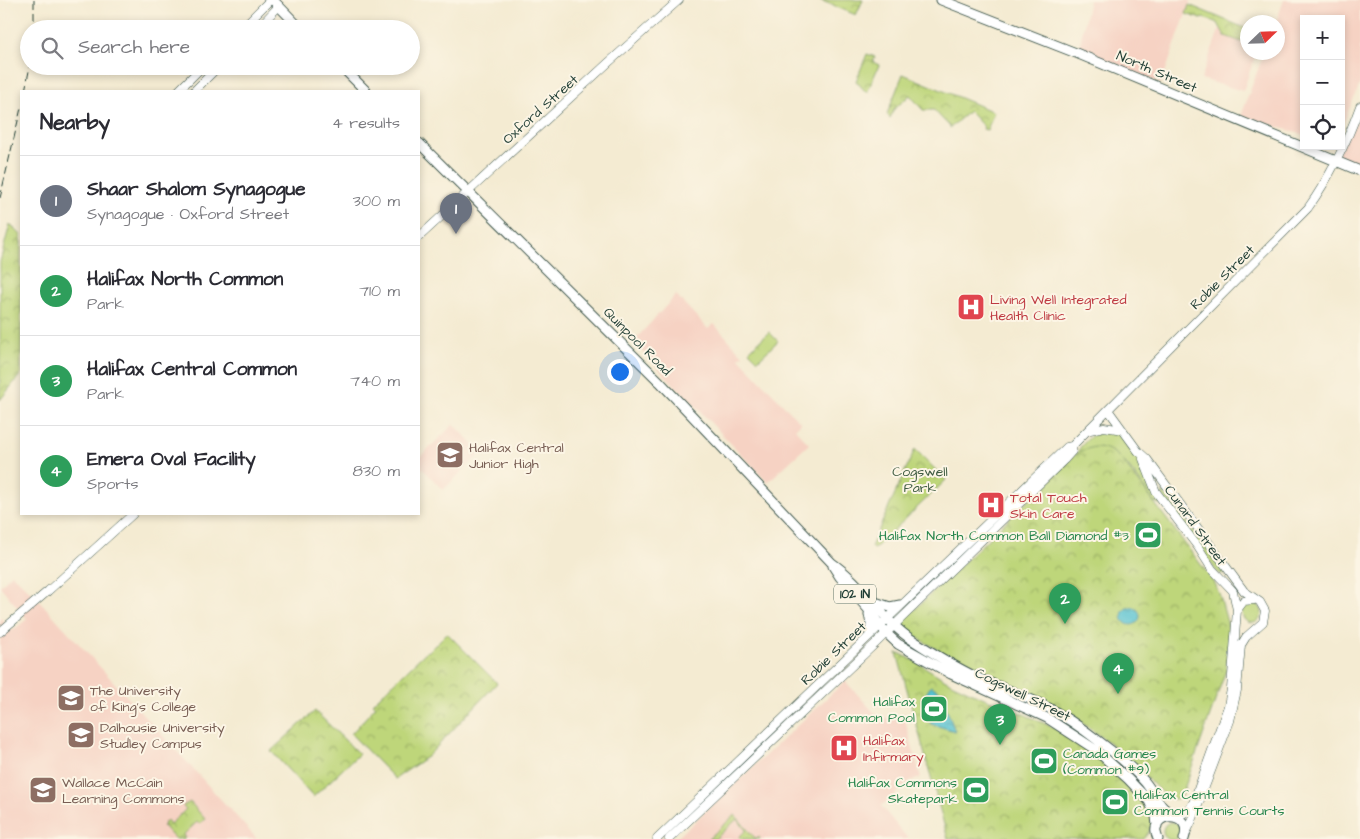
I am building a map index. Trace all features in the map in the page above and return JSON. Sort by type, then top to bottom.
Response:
[{"type":"main road","name":"Oxford Street","points":[[420,236],[679,0]]},
{"type":"main road","name":"North Street","points":[[941,0],[1077,53],[1360,171]]},
{"type":"main road","points":[[253,20],[276,2]]},
{"type":"main road","points":[[263,20],[276,2]]},
{"type":"main road","points":[[276,2],[293,20]]},
{"type":"main road","points":[[179,90],[194,75]]},
{"type":"main road","points":[[195,90],[210,75]]},
{"type":"main road","points":[[350,75],[365,90]]},
{"type":"main road","name":"Robie Street","points":[[657,839],[900,605],[1067,447],[1072,446],[1109,411],[1174,342],[1308,208],[1337,161],[1360,106]]},
{"type":"main road","name":"Quinpool Road","points":[[420,144],[660,382],[832,564],[840,577],[894,626]]},
{"type":"main road","name":"Cunard Street","points":[[1109,411],[1138,451],[1155,490],[1198,547],[1212,569],[1233,591],[1237,613]]},
{"type":"main road","points":[[1088,430],[1104,427],[1123,430]]},
{"type":"main road","name":"Robie Street","points":[[671,838],[886,634],[1064,460],[1072,451],[1072,446]]},
{"type":"main road","name":"Cunard Street","points":[[1138,451],[1147,459],[1244,591],[1254,600]]},
{"type":"main road","points":[[0,632],[133,515]]},
{"type":"main road","points":[[1157,826],[1166,817],[1175,817],[1188,811],[1193,803],[1228,706],[1237,613],[1244,601],[1254,600],[1263,606],[1266,612],[1263,622],[1246,637],[1241,645],[1237,690],[1230,721],[1185,837]]},
{"type":"main road","name":"Quinpool Road","points":[[870,605],[880,625]]},
{"type":"main road","points":[[870,634],[870,605],[890,607],[900,605]]},
{"type":"main road","points":[[1237,613],[1240,623],[1245,627],[1256,627]]},
{"type":"main road","name":"Cogswell Street","points":[[880,625],[886,634],[898,644],[951,674],[1047,718],[1096,750],[1123,774],[1149,802],[1156,816],[1158,839]]},
{"type":"main road","name":"Cogswell Street","points":[[894,626],[913,641],[954,665],[1044,706],[1077,725],[1124,761],[1144,782],[1165,811],[1183,823],[1185,837]]},
{"type":"shaded area","points":[[1089,0],[1191,0],[1161,84],[1079,48]]},
{"type":"shaded area","points":[[1284,0],[1360,0],[1360,84],[1345,119],[1345,15],[1300,15],[1300,134],[1241,116],[1261,60],[1285,60],[1285,15],[1279,15]]},
{"type":"shaded area","points":[[1220,28],[1225,36],[1240,41],[1240,60],[1254,60],[1243,91],[1201,79]]},
{"type":"shaded area","points":[[1360,104],[1360,171],[1334,161],[1339,150],[1345,150],[1345,137]]},
{"type":"shaded area","points":[[676,295],[708,329],[714,324],[743,355],[739,358],[801,423],[795,429],[809,444],[768,482],[633,342]]},
{"type":"shaded area","name":"Halifax Central Junior High","points":[[454,424],[481,453],[443,490],[420,466],[420,457]]},
{"type":"shaded area","name":"Dalhousie University Studley Campus","points":[[12,574],[37,598],[257,839],[0,839],[0,617],[12,631],[27,619],[0,586]]},
{"type":"shaded area","name":"Halifax Infirmary","points":[[845,681],[882,721],[888,717],[904,716],[921,778],[910,781],[881,806],[908,839],[676,839]]},
{"type":"green space","points":[[820,0],[863,0],[856,15]]},
{"type":"green space","points":[[1189,5],[1240,26],[1240,41],[1225,36],[1218,23],[1186,14]]},
{"type":"green space","points":[[867,54],[875,57],[873,62],[879,65],[867,93],[856,81]]},
{"type":"green space","points":[[903,74],[994,112],[987,130],[983,129],[984,127],[969,111],[950,128],[934,110],[923,110],[910,95],[894,109],[890,118],[887,114]]},
{"type":"green space","points":[[10,224],[20,234],[20,375],[0,400],[0,262]]},
{"type":"green space","points":[[769,332],[778,341],[758,360],[749,351]]},
{"type":"green space","points":[[1104,430],[1118,432],[1126,438],[1143,466],[1161,504],[1154,502],[1129,468],[1110,451],[1098,448],[1086,450],[1073,458],[1090,437]]},
{"type":"green space","points":[[1094,447],[1109,450],[1122,460],[1211,578],[1219,593],[1227,622],[1229,641],[1226,670],[1182,795],[1177,800],[1165,796],[1118,749],[1064,710],[1035,695],[955,660],[906,631],[902,626],[904,620],[1074,456],[1081,451]]},
{"type":"green space","name":"Cogswell Park","points":[[915,449],[946,480],[874,549],[871,547]]},
{"type":"green space","points":[[1163,492],[1225,570],[1225,573],[1217,572],[1162,495]]},
{"type":"green space","points":[[1252,603],[1259,606],[1262,613],[1259,620],[1252,623],[1245,620],[1242,613],[1245,606]]},
{"type":"green space","points":[[447,633],[497,683],[428,756],[395,779],[351,734],[376,706],[373,703]]},
{"type":"green space","points":[[897,653],[953,684],[1052,727],[1076,743],[1125,783],[1148,809],[1152,822],[1147,835],[1143,839],[948,839]]},
{"type":"green space","points":[[1030,703],[1071,724],[1139,779],[1165,814],[1159,817],[1135,781],[1121,767],[1081,736],[1030,706]]},
{"type":"green space","points":[[315,711],[359,754],[313,797],[271,751]]},
{"type":"green space","points":[[190,802],[205,819],[199,824],[197,822],[183,835],[185,838],[175,839],[163,826],[164,823],[167,820],[170,824],[186,809],[183,806]]},
{"type":"green space","points":[[735,815],[755,838],[759,837],[760,839],[741,839],[739,837],[746,830],[737,819],[715,839],[708,839]]},
{"type":"green space","points":[[1172,822],[1180,827],[1181,831],[1176,839],[1172,840],[1164,835],[1163,831],[1168,823]]},
{"type":"water","points":[[1127,607],[1135,607],[1140,612],[1138,623],[1127,625],[1122,620],[1122,612]]},
{"type":"water","name":"Halifax Common Pool","points":[[931,686],[943,693],[935,707],[947,710],[955,731],[931,724],[926,713],[926,705],[921,701]]},
{"type":"railway","points":[[34,0],[34,20]]},
{"type":"railway","points":[[25,90],[28,75]]},
{"type":"railway","points":[[0,198],[20,112]]},
{"type":"place","name":"Shaar Shalom Synagogue","points":[[456,234]]},
{"type":"place","name":"Living Well Integrated Health Clinic","points":[[971,307]]},
{"type":"place","name":"Halifax Central Junior High","points":[[450,455]]},
{"type":"place","name":"Total Touch Skin Care","points":[[991,505]]},
{"type":"place","name":"Halifax North Common Ball Diamond #3","points":[[1148,535]]},
{"type":"place","name":"Halifax North Common","points":[[1065,624]]},
{"type":"place","name":"Emera Oval Facility","points":[[1118,694]]},
{"type":"place","name":"The University of King's College","points":[[71,698]]},
{"type":"place","name":"Halifax Common Pool","points":[[934,709]]},
{"type":"place","name":"Dalhousie University Studley Campus","points":[[81,735]]},
{"type":"place","name":"Halifax Central Common","points":[[1000,745]]},
{"type":"place","name":"Halifax Infirmary","points":[[844,748]]},
{"type":"place","name":"Canada Games (Common #9)","points":[[1044,761]]},
{"type":"place","name":"Wallace McCain Learning Commons","points":[[43,790]]},
{"type":"place","name":"Halifax Commons Skatepark","points":[[976,790]]},
{"type":"place","name":"Halifax Central Common Tennis Courts","points":[[1115,802]]}]
